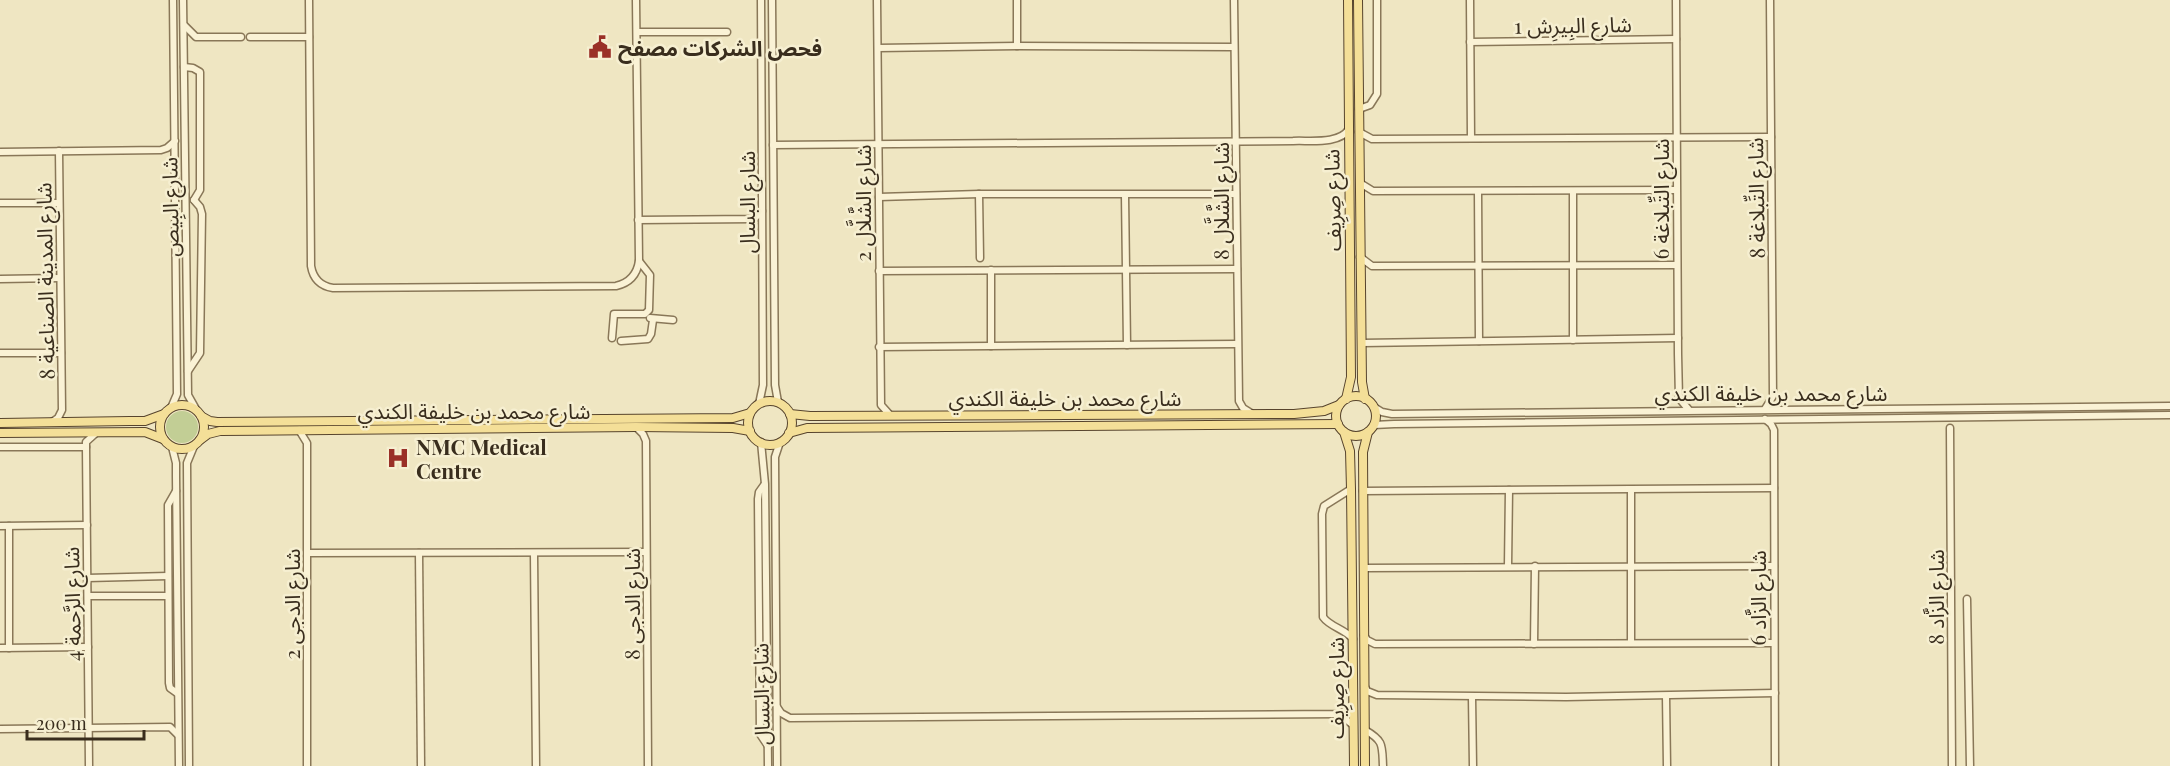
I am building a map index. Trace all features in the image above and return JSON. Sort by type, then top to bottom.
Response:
[{"type":"main road","name":"شارع صِرِيف","points":[[1358,0],[1362,382],[1365,399]]},
{"type":"main road","name":"شارع صِرِيف","points":[[1346,2],[1351,377],[1346,399]]},
{"type":"main road","points":[[1352,396],[1365,399],[1374,408],[1376,420],[1371,429],[1356,436],[1344,432],[1336,418],[1338,405],[1352,396]]},
{"type":"main road","points":[[778,402],[790,414],[792,427],[780,442],[767,444],[760,442],[750,431],[748,425],[750,413],[759,404],[778,402]]},
{"type":"main road","points":[[0,423],[145,421],[181,405],[199,413],[204,429],[197,443],[183,450],[172,447],[163,439],[145,432],[0,433]]},
{"type":"main road","name":"شارع محمد بن خليفة الكندي","points":[[790,414],[891,416],[1252,414],[1311,413],[1329,410],[1338,405]]},
{"type":"main road","points":[[163,439],[160,427],[167,411]]},
{"type":"main road","name":"شارع محمد بن خليفة الكندي","points":[[199,413],[207,420],[217,422],[733,418],[750,413]]},
{"type":"main road","name":"شارع محمد بن خليفة الكندي","points":[[789,433],[807,428],[1338,424]]},
{"type":"main road","name":"شارع محمد بن خليفة الكندي","points":[[197,443],[208,434],[217,431],[298,429],[655,427],[733,428],[750,431]]},
{"type":"main road","name":"شارع صِرِيف","points":[[1365,766],[1363,452],[1371,429]]},
{"type":"main road","name":"شارع صِرِيف","points":[[1344,432],[1350,451],[1352,489],[1354,766]]},
{"type":"street","name":"شارع البِيص","points":[[167,411],[177,394],[173,0]]},
{"type":"street","name":"شارع البِيص","points":[[183,0],[187,372],[188,395],[199,413]]},
{"type":"street","points":[[309,0],[311,266],[320,283],[333,288],[616,286],[630,279],[639,261],[636,0]]},
{"type":"street","name":"شارع البسال","points":[[759,404],[763,386],[761,0]]},
{"type":"street","name":"شارع البسال","points":[[772,0],[775,385],[778,402]]},
{"type":"street","name":"شارع الشَّلَّال 2","points":[[877,0],[881,405]]},
{"type":"street","points":[[1017,0],[1017,46]]},
{"type":"street","name":"شارع الشَّلَّال 8","points":[[1234,0],[1239,401]]},
{"type":"street","points":[[1359,109],[1370,105],[1377,94],[1377,0]]},
{"type":"street","points":[[1470,0],[1471,138]]},
{"type":"street","name":"شارع التِّبلاغة 6","points":[[1676,0],[1676,190],[1680,398]]},
{"type":"street","name":"شارع التِّبلاغة 8","points":[[1770,0],[1773,396]]},
{"type":"street","points":[[183,24],[196,37],[241,37]]},
{"type":"street","points":[[637,32],[727,32]]},
{"type":"street","points":[[184,51],[196,37]]},
{"type":"street","points":[[250,37],[309,37]]},
{"type":"street","name":"شارع البِيرِش 1","points":[[1470,42],[1676,39]]},
{"type":"street","points":[[878,48],[1234,47]]},
{"type":"street","points":[[184,67],[200,72],[200,190],[195,200]]},
{"type":"street","points":[[773,145],[1335,139],[1344,135],[1349,129]]},
{"type":"street","points":[[1359,132],[1372,139],[1771,137]]},
{"type":"street","points":[[1335,139],[1349,146]]},
{"type":"street","points":[[1359,150],[1372,139]]},
{"type":"street","points":[[0,152],[161,150],[175,141]]},
{"type":"street","points":[[161,150],[168,153],[175,163]]},
{"type":"street","name":"شارع المدينة الصناعية 8","points":[[52,423],[62,410],[58,151]]},
{"type":"street","points":[[1360,183],[1372,191],[1676,190]]},
{"type":"street","points":[[1360,201],[1372,191]]},
{"type":"street","points":[[1573,191],[1573,340]]},
{"type":"street","points":[[1478,192],[1479,341]]},
{"type":"street","points":[[879,197],[979,194],[1236,194]]},
{"type":"street","points":[[979,194],[980,258]]},
{"type":"street","points":[[1125,195],[1127,345]]},
{"type":"street","points":[[185,200],[195,200]]},
{"type":"street","points":[[187,372],[200,353],[202,214],[195,200]]},
{"type":"street","points":[[0,204],[59,203]]},
{"type":"street","points":[[638,220],[754,219],[762,211]]},
{"type":"street","points":[[754,219],[762,228]]},
{"type":"street","points":[[1360,257],[1372,266],[1677,265]]},
{"type":"street","points":[[621,341],[648,339],[651,334],[652,320],[648,313],[650,277],[647,269],[639,261]]},
{"type":"street","points":[[1361,277],[1372,266]]},
{"type":"street","points":[[636,271],[647,269]]},
{"type":"street","points":[[879,271],[1237,269]]},
{"type":"street","points":[[991,270],[991,346]]},
{"type":"street","points":[[0,279],[60,278]]},
{"type":"street","points":[[612,338],[614,314],[648,313]]},
{"type":"street","points":[[652,320],[673,320]]},
{"type":"street","points":[[1362,343],[1678,338]]},
{"type":"street","points":[[879,347],[1237,344]]},
{"type":"street","points":[[0,353],[61,353]]},
{"type":"street","points":[[1765,410],[1773,396],[1783,410]]},
{"type":"street","points":[[1671,410],[1680,398],[1689,410]]},
{"type":"street","points":[[1228,414],[1239,401],[1245,410],[1252,414]]},
{"type":"street","points":[[871,416],[881,405],[891,416]]},
{"type":"street","name":"شارع محمد بن خليفة الكندي","points":[[1374,408],[1392,414],[2170,406]]},
{"type":"street","points":[[1999,417],[2028,413],[2030,408]]},
{"type":"street","points":[[1869,418],[1870,412],[1884,412],[1891,409]]},
{"type":"street","name":"شارع المدينة الصناعية 8","points":[[62,410],[66,417],[75,422]]},
{"type":"street","name":"شارع محمد بن خليفة الكندي","points":[[1371,429],[1394,424],[2170,415]]},
{"type":"street","points":[[1941,417],[1950,428],[1960,417]]},
{"type":"street","points":[[1765,419],[1772,424],[1774,430]]},
{"type":"street","points":[[1774,430],[1782,419]]},
{"type":"street","points":[[636,427],[646,441],[655,427]]},
{"type":"street","name":"شارع الزَّاد 8","points":[[1950,428],[1952,766]]},
{"type":"street","points":[[298,429],[307,443]]},
{"type":"street","points":[[307,443],[315,429]]},
{"type":"street","name":"شارع الزَّاد 6","points":[[1774,430],[1775,766]]},
{"type":"street","points":[[77,433],[86,445]]},
{"type":"street","points":[[0,447],[86,445],[96,433]]},
{"type":"street","name":"شارع الدجى 8","points":[[646,441],[648,766]]},
{"type":"street","name":"شارع البسال","points":[[760,442],[765,484],[768,746],[766,764]]},
{"type":"street","name":"شارع البسال","points":[[777,766],[775,457],[780,442]]},
{"type":"street","points":[[189,766],[187,463],[197,443]]},
{"type":"street","name":"شارع الدجى 2","points":[[307,443],[307,766]]},
{"type":"street","name":"شارع الرَّحمة 4","points":[[86,445],[89,766]]},
{"type":"street","points":[[172,447],[176,463],[179,764],[173,766]]},
{"type":"street","points":[[1363,491],[1774,488]]},
{"type":"street","points":[[1352,489],[1324,506],[1322,582],[1324,619],[1353,639]]},
{"type":"street","points":[[1508,566],[1509,490]]},
{"type":"street","points":[[1630,643],[1631,490]]},
{"type":"street","points":[[176,491],[168,505],[168,596],[169,683],[170,688],[177,693]]},
{"type":"street","points":[[0,526],[87,525]]},
{"type":"street","points":[[9,526],[9,648]]},
{"type":"street","points":[[308,553],[646,552]]},
{"type":"street","points":[[419,553],[421,766]]},
{"type":"street","points":[[534,554],[536,766]]},
{"type":"street","points":[[1534,644],[1535,566]]},
{"type":"street","points":[[1364,568],[1774,566]]},
{"type":"street","points":[[87,578],[168,576]]},
{"type":"street","points":[[88,596],[168,596]]},
{"type":"street","name":"شارع الزَّاد 8","points":[[1968,598],[1970,766]]},
{"type":"street","points":[[1364,635],[1375,644],[1774,643]]},
{"type":"street","points":[[1364,655],[1375,644]]},
{"type":"street","points":[[0,648],[88,647]]},
{"type":"street","points":[[1365,687],[1377,696]]},
{"type":"street","points":[[1365,706],[1368,699],[1377,696],[1666,696],[1774,693]]},
{"type":"street","points":[[1666,696],[1667,766]]},
{"type":"street","points":[[1472,697],[1473,766]]},
{"type":"street","points":[[777,707],[790,718],[1339,714],[1353,707]]},
{"type":"street","points":[[1339,714],[1353,725]]},
{"type":"street","points":[[170,727],[177,718]]},
{"type":"street","points":[[777,732],[790,718]]},
{"type":"street","points":[[0,729],[170,727],[178,735]]},
{"type":"street","points":[[1365,730],[1380,740],[1383,766]]},
{"type":"green space","points":[[182,411],[194,415],[198,427],[194,439],[182,443],[170,439],[166,427],[170,415]]},
{"type":"place","name":"فحص الشركات مصفح","points":[[600,47]]},
{"type":"place","name":"NMC Medical Centre","points":[[398,458]]}]
